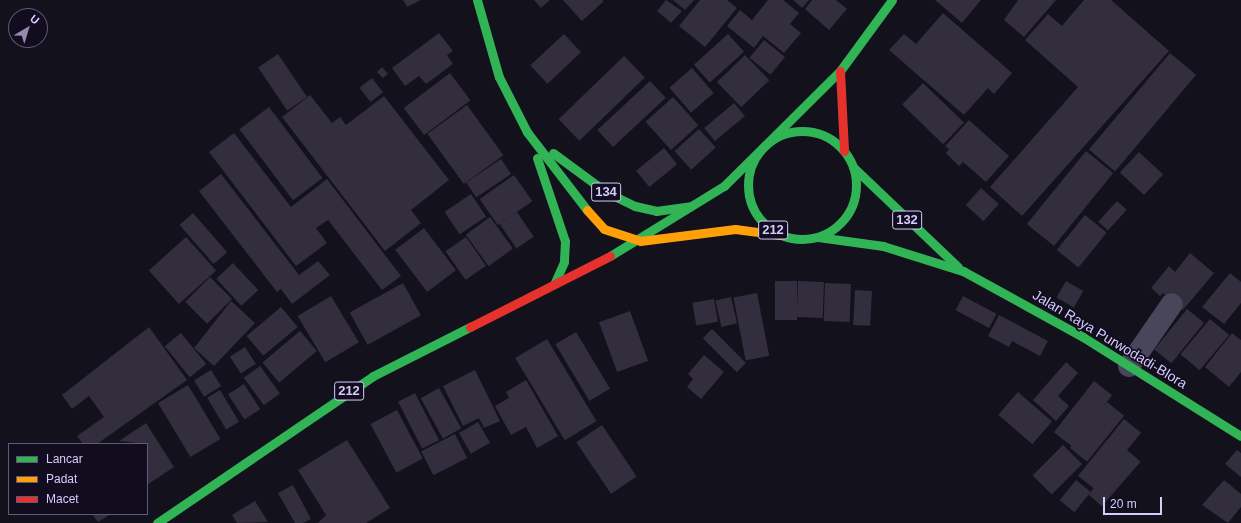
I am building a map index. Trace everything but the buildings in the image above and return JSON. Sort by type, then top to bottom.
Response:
[{"type":"main road","name":"134","points":[[477,0],[500,77],[528,132],[556,206],[565,241],[564,262],[556,282]]},
{"type":"main road","name":"212","points":[[157,523],[373,376],[556,282],[640,241],[724,186],[840,71],[892,0]]},
{"type":"main road","name":"212","points":[[840,71],[844,151]]},
{"type":"main road","name":"212","points":[[640,241],[735,229],[780,235],[818,237],[846,217],[856,184],[853,167],[844,151],[820,134],[797,130],[765,144],[753,158],[748,175],[748,194],[754,210],[765,225],[780,235]]},
{"type":"main road","name":"134","points":[[528,132],[576,171],[635,206],[656,211],[682,210],[700,203]]},
{"type":"main road","name":"134","points":[[528,132],[592,218],[615,235],[640,241]]},
{"type":"main road","name":"Jalan Raya Purwodadi-Blora","points":[[853,167],[963,271]]},
{"type":"main road","name":"Jalan Raya Purwodadi-Blora","points":[[818,237],[884,246],[963,271],[1129,366],[1241,436]]},
{"type":"street","points":[[1129,366],[1172,304]]},
{"type":"traffic: fast","points":[[477,0],[499,77],[527,132],[587,210]]},
{"type":"traffic: fast","points":[[610,256],[724,186],[840,71],[892,0]]},
{"type":"traffic: fast","points":[[802,131],[823,135],[840,147],[852,164],[856,185],[852,206],[840,223],[823,235],[802,239],[781,235],[764,223],[752,206],[748,185],[752,164],[764,147],[781,135],[802,131]]},
{"type":"traffic: fast","points":[[553,153],[606,192],[635,206],[656,211],[691,206]]},
{"type":"traffic: fast","points":[[537,158],[565,241],[564,262],[555,282]]},
{"type":"traffic: fast","points":[[853,167],[958,267]]},
{"type":"traffic: fast","points":[[818,237],[883,246],[963,271],[1083,337],[1241,436]]},
{"type":"traffic: fast","points":[[157,523],[373,376],[470,327]]},
{"type":"traffic: slow","points":[[587,210],[604,229],[640,241],[735,229],[780,235]]},
{"type":"traffic: jam","points":[[840,71],[844,151]]},
{"type":"traffic: jam","points":[[470,327],[610,256]]}]
